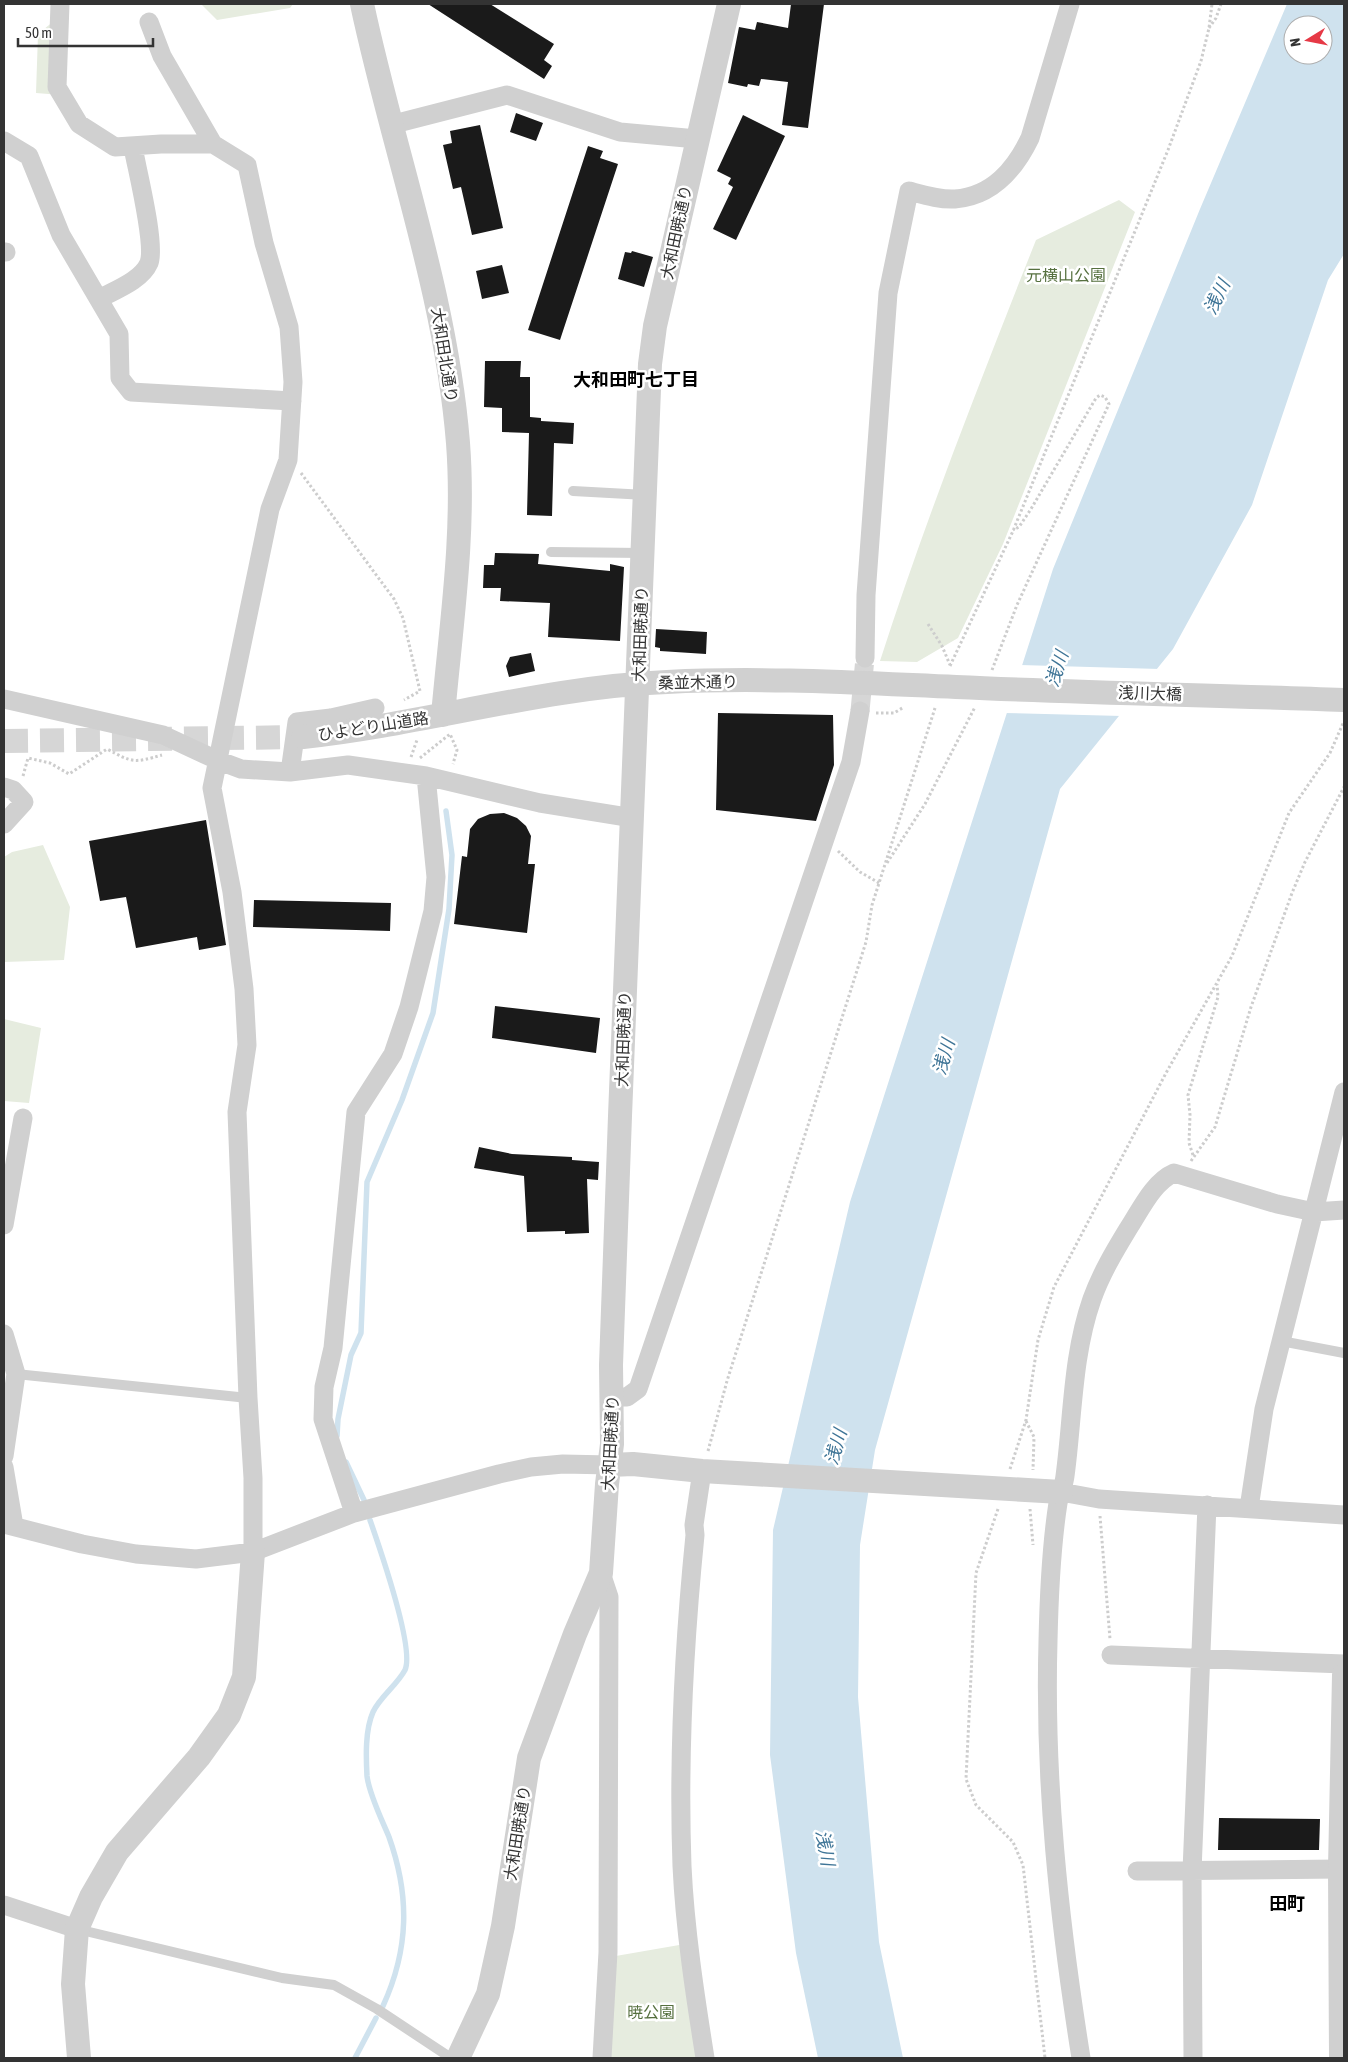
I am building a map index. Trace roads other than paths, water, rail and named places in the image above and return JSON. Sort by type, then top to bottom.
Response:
[{"type":"street","points":[[60,4],[57,87],[79,124],[98,138],[115,147],[133,148],[161,144],[213,144]]},
{"type":"street","name":"大和田北通り","points":[[362,4],[390,125],[436,298],[449,364],[458,444],[458,558],[443,715]]},
{"type":"street","name":"大和田暁通り","points":[[458,2058],[488,1994],[503,1926],[529,1758],[575,1634],[602,1573],[613,1397],[611,1365],[650,364],[655,326],[729,4]]},
{"type":"street","points":[[865,658],[866,595],[888,293],[909,191],[954,199],[986,190],[1005,178],[1022,155],[1030,138],[1070,4]]},
{"type":"street","points":[[79,2058],[73,1984],[77,1929],[91,1897],[117,1852],[200,1757],[229,1715],[244,1677],[253,1552],[253,1478],[248,1398],[237,1112],[247,1045],[246,1026],[244,989],[232,892],[212,788],[270,508],[288,460],[293,382],[289,327],[264,243],[247,165],[213,144],[162,56],[149,22]]},
{"type":"street","points":[[390,125],[507,95],[620,132],[697,139]]},
{"type":"street","points":[[4,141],[29,156],[61,235],[119,334],[120,378],[131,392],[292,401]]},
{"type":"street","points":[[99,299],[135,279],[149,263],[151,244],[133,148]]},
{"type":"street","name":"桑並木通り","points":[[443,715],[548,695],[638,684],[723,680],[953,676]]},
{"type":"street","name":"浅川大橋","points":[[953,676],[1344,700]]},
{"type":"street","points":[[4,699],[163,735],[217,760],[251,770],[290,772],[348,765],[426,776],[540,803],[633,818]]},
{"type":"street","points":[[290,772],[297,722],[331,718],[375,708]]},
{"type":"street","points":[[613,1397],[627,1396],[638,1389],[826,837],[866,712]]},
{"type":"street","name":"ひよどり山道路","points":[[304,737],[443,715]]},
{"type":"street","points":[[354,1513],[323,1419],[324,1387],[333,1348],[356,1112],[393,1054],[409,1007],[433,911],[436,877],[426,776]]},
{"type":"street","points":[[4,824],[24,802],[10,791]]},
{"type":"street","points":[[1249,1508],[1264,1409],[1344,1092]]},
{"type":"street","points":[[4,1224],[23,1118]]},
{"type":"street","points":[[1082,2058],[1056,1874],[1048,1717],[1049,1610],[1053,1492],[1065,1478],[1074,1379],[1092,1299],[1108,1262],[1153,1192],[1167,1177],[1174,1173],[1237,1193],[1314,1212],[1344,1210]]},
{"type":"street","points":[[4,1334],[16,1374],[4,1456]]},
{"type":"street","points":[[4,1468],[6,1525],[82,1544],[136,1554],[196,1559],[253,1552],[354,1513],[531,1467],[563,1464],[708,1466],[1053,1492],[1099,1498],[1344,1515]]},
{"type":"street","points":[[705,2058],[685,1900],[681,1759],[684,1671],[695,1535],[694,1525],[708,1466]]},
{"type":"street","points":[[1193,2058],[1192,1870],[1207,1505]]},
{"type":"street","points":[[602,1573],[609,1597],[608,1952],[602,2058]]},
{"type":"street","points":[[1111,1655],[1344,1664]]},
{"type":"street","points":[[1341,2058],[1340,1869],[1344,1676]]},
{"type":"street","points":[[1137,1871],[1340,1869]]},
{"type":"street","points":[[4,1904],[77,1929]]},
{"type":"lane","points":[[573,491],[646,495]]},
{"type":"lane","points":[[551,552],[644,553]]},
{"type":"lane","points":[[1281,1341],[1344,1353]]},
{"type":"lane","points":[[16,1374],[248,1398]]},
{"type":"lane","points":[[77,1929],[282,1978],[334,1985],[377,2009],[451,2058]]},
{"type":"water","name":"浅川","points":[[1287,4],[1344,4],[1344,254],[1328,280],[1252,505],[1173,649],[1060,789],[875,1450],[860,1545],[858,1697],[879,1942],[903,2058],[818,2058],[796,1953],[770,1755],[773,1530],[850,1202],[1053,569],[1200,209]]},
{"type":"waterway","points":[[337,1436],[338,1419],[351,1355],[361,1333],[367,1182],[402,1100],[433,1013],[449,909],[452,855],[446,811]]},
{"type":"waterway","points":[[346,1462],[364,1500]]},
{"type":"waterway","points":[[370,1520],[395,1596],[407,1658],[402,1675],[373,1712],[370,1719],[367,1744],[368,1783],[396,1859],[403,1901],[402,1943],[392,1985],[383,2006]]},
{"type":"waterway","points":[[355,2058],[376,2018]]},
{"type":"tunnel","points":[[860,711],[865,658]]},
{"type":"tunnel","points":[[4,741],[303,737]]},
{"type":"district","name":"大和田町七丁目","points":[[636,380]]},
{"type":"district","name":"田町","points":[[1287,1904]]},
{"type":"park label","name":"元横山公園","points":[[1066,275]]},
{"type":"park label","name":"暁公園","points":[[651,2012]]}]
